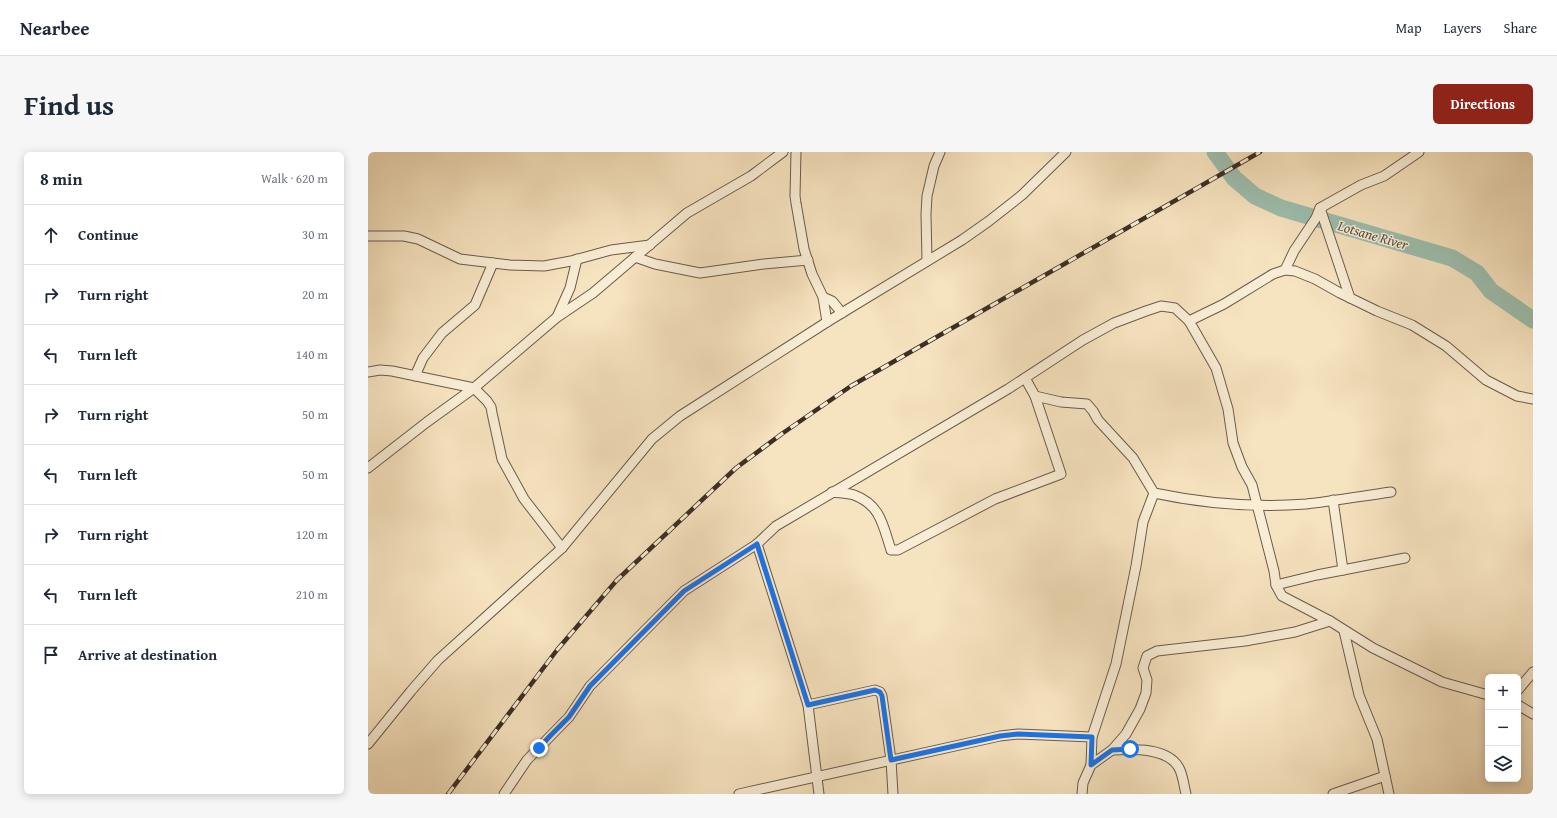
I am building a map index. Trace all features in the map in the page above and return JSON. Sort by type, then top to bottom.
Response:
[{"type":"street","points":[[368,468],[422,425],[474,388],[556,318],[593,293],[687,213],[751,176],[783,152]]},
{"type":"street","points":[[796,152],[794,196],[804,249],[812,274],[822,297],[827,322]]},
{"type":"street","points":[[927,261],[926,196],[934,166],[940,152]]},
{"type":"street","points":[[368,744],[438,660],[562,548],[652,440],[680,416],[827,322],[962,240],[1022,195],[1066,152]]},
{"type":"street","points":[[1285,270],[1294,251],[1316,218],[1320,208],[1361,185],[1384,176],[1419,152]]},
{"type":"street","points":[[1320,208],[1350,298]]},
{"type":"street","points":[[368,236],[404,236],[418,239],[460,259],[510,265],[544,266],[576,260],[611,250],[651,245]]},
{"type":"street","points":[[368,241],[386,236]]},
{"type":"street","points":[[635,257],[655,264],[700,273],[764,264],[808,260]]},
{"type":"street","points":[[556,318],[570,288],[576,260]]},
{"type":"street","points":[[416,376],[423,358],[442,333],[475,305],[493,263]]},
{"type":"street","points":[[1190,321],[1224,304],[1265,278],[1285,270],[1295,271],[1315,279],[1377,311],[1412,325],[1446,346],[1486,380],[1518,396],[1533,399]]},
{"type":"street","points":[[822,297],[832,301],[842,313]]},
{"type":"street","points":[[504,794],[527,760],[569,717],[590,686],[684,591],[757,544],[776,526],[1025,378],[1083,340],[1114,323],[1161,306],[1175,308],[1190,321],[1216,368],[1228,409],[1234,443],[1242,467],[1252,485],[1274,571],[1276,585],[1282,596],[1330,621],[1373,648],[1442,682],[1485,694]]},
{"type":"street","points":[[368,372],[380,370],[474,388],[491,407],[502,458],[524,499],[562,548]]},
{"type":"street","points":[[832,492],[854,495],[870,504],[878,512],[891,550],[898,550],[995,499],[1061,474],[1035,396],[1025,378]]},
{"type":"street","points":[[1035,396],[1062,402],[1086,404],[1093,411],[1098,420],[1133,458],[1154,493]]},
{"type":"street","points":[[1154,493],[1206,501],[1256,505],[1306,504],[1391,492]]},
{"type":"street","points":[[1082,794],[1084,783],[1091,765],[1092,737],[1116,664],[1136,566],[1143,522],[1154,493]]},
{"type":"street","points":[[1333,500],[1343,570]]},
{"type":"street","points":[[757,544],[808,705],[819,794]]},
{"type":"street","points":[[1276,585],[1317,575],[1405,558]]},
{"type":"street","points":[[1091,765],[1112,750],[1126,734],[1140,709],[1146,693],[1147,680],[1143,668],[1147,656],[1157,651],[1245,641],[1295,632],[1330,621]]},
{"type":"street","points":[[1344,630],[1359,695],[1377,739],[1389,794]]},
{"type":"street","points":[[1521,686],[1533,672]]},
{"type":"street","points":[[808,705],[875,690],[880,692],[882,696],[891,760],[893,794]]},
{"type":"street","points":[[1521,707],[1533,714]]},
{"type":"street","points":[[739,794],[1000,736],[1018,734],[1092,737]]},
{"type":"street","points":[[1112,750],[1130,749],[1149,751],[1174,760],[1180,770],[1186,794]]},
{"type":"street","points":[[1333,794],[1385,776]]},
{"type":"waterway","name":"Lotsane River","points":[[1215,152],[1234,178],[1255,196],[1281,208],[1452,258],[1477,273],[1491,291],[1533,320]]},
{"type":"railway","points":[[448,794],[557,650],[617,580],[736,468],[783,433],[851,386],[1260,152]]},
{"type":"route","points":[[539,748],[569,717],[590,686],[684,591],[757,544],[808,705],[875,690],[880,692],[882,696],[891,760],[1000,736],[1018,734],[1092,737],[1091,765],[1112,750],[1130,749]]}]
